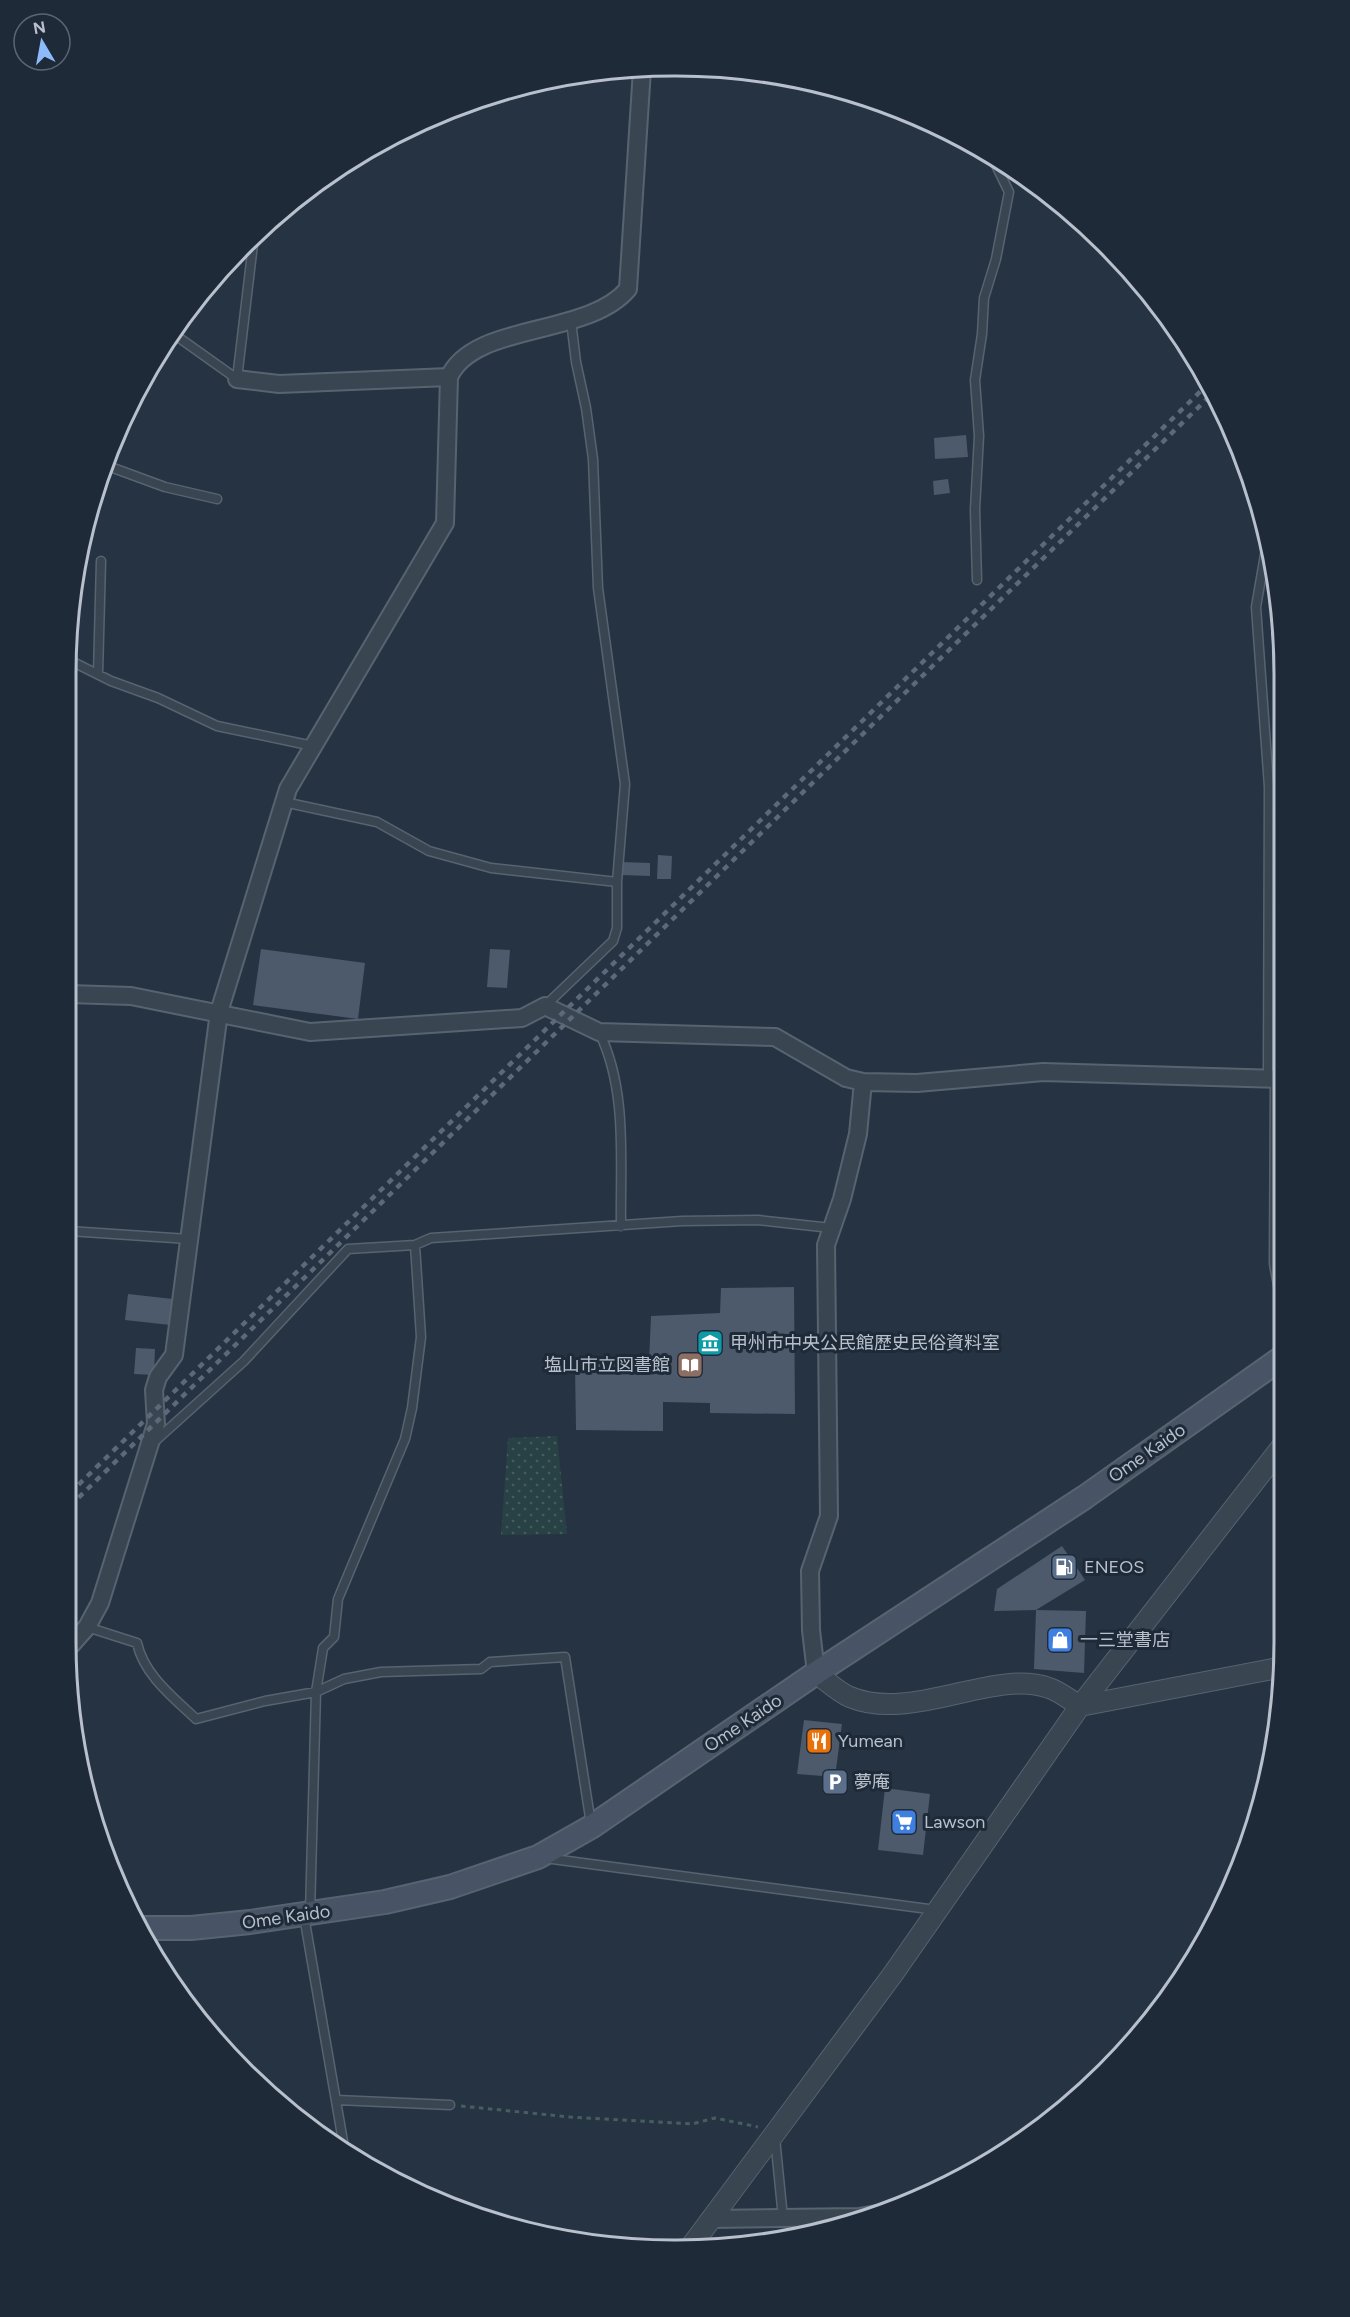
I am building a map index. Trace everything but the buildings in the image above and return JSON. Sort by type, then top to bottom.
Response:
[{"type":"main road","name":"Ome Kaido","points":[[150,1928],[191,1928],[307,1915],[385,1902],[450,1887],[538,1857],[591,1827],[816,1673],[1085,1497],[1274,1364]]},
{"type":"street","points":[[76,1639],[87,1627],[100,1603],[156,1424],[154,1390],[158,1377],[174,1355],[219,1012],[288,789],[445,523],[448,377],[454,366],[467,355],[493,343],[571,321],[618,302],[628,289],[641,78]]},
{"type":"street","points":[[237,379],[279,384],[448,377]]},
{"type":"street","points":[[76,994],[132,996],[310,1032],[522,1018],[545,1006],[599,1032],[775,1036],[846,1078],[863,1082],[917,1083],[1044,1072],[1274,1079]]},
{"type":"street","points":[[863,1082],[858,1134],[842,1199],[826,1245],[829,1516],[810,1571],[811,1630],[816,1673],[849,1696],[866,1701],[908,1703],[1011,1684],[1048,1687],[1080,1706],[1273,1669]]},
{"type":"street","points":[[695,2239],[892,1974],[1080,1706],[1274,1457]]},
{"type":"street","points":[[710,2219],[839,2217]]},
{"type":"lane","points":[[977,580],[975,509],[979,436],[975,380],[982,333],[984,298],[996,259],[1009,192],[999,172]]},
{"type":"lane","points":[[180,338],[237,379],[252,252]]},
{"type":"lane","points":[[545,1006],[613,941],[617,928],[617,882],[625,784],[598,588],[593,459],[571,321]]},
{"type":"lane","points":[[114,468],[165,488],[217,499]]},
{"type":"lane","points":[[98,674],[101,561]]},
{"type":"lane","points":[[1263,566],[1256,607],[1269,787],[1274,1030]]},
{"type":"lane","points":[[77,664],[158,698],[216,726],[313,747]]},
{"type":"lane","points":[[1269,787],[1274,787]]},
{"type":"lane","points":[[284,802],[377,822],[429,851],[491,868],[617,882]]},
{"type":"lane","points":[[599,1032],[609,1052],[620,1115],[621,1226]]},
{"type":"lane","points":[[148,1448],[243,1361],[348,1249],[415,1245],[431,1238],[682,1221],[758,1220],[831,1228]]},
{"type":"lane","points":[[76,1231],[188,1239]]},
{"type":"lane","points":[[343,2141],[307,1915],[316,1692],[323,1648],[334,1637],[338,1599],[405,1439],[412,1408],[421,1337],[415,1245]]},
{"type":"lane","points":[[87,1627],[137,1642],[140,1658],[157,1680],[196,1719],[265,1701],[316,1692],[344,1679],[381,1672],[481,1669],[490,1662],[565,1657],[591,1827]]},
{"type":"lane","points":[[538,1857],[936,1910]]},
{"type":"lane","points":[[337,2100],[450,2105]]},
{"type":"lane","points":[[774,2131],[783,2218]]},
{"type":"path","points":[[450,2105],[570,2117],[692,2124],[715,2118],[774,2131]]},
{"type":"green space","points":[[557,1436],[567,1534],[501,1535],[508,1438]]},
{"type":"railway","points":[[76,1487],[1201,391]]},
{"type":"railway","points":[[76,1500],[1206,400]]},
{"type":"place","name":"甲州市中央公民館歴史民俗資料室","points":[[710,1343]]},
{"type":"place","name":"塩山市立図書館","points":[[690,1365]]},
{"type":"place","name":"ENEOS","points":[[1064,1567]]},
{"type":"place","name":"一三堂書店","points":[[1060,1640]]},
{"type":"place","name":"Yumean","points":[[819,1741]]},
{"type":"place","name":"夢庵","points":[[835,1782]]},
{"type":"place","name":"Lawson","points":[[904,1822]]}]
